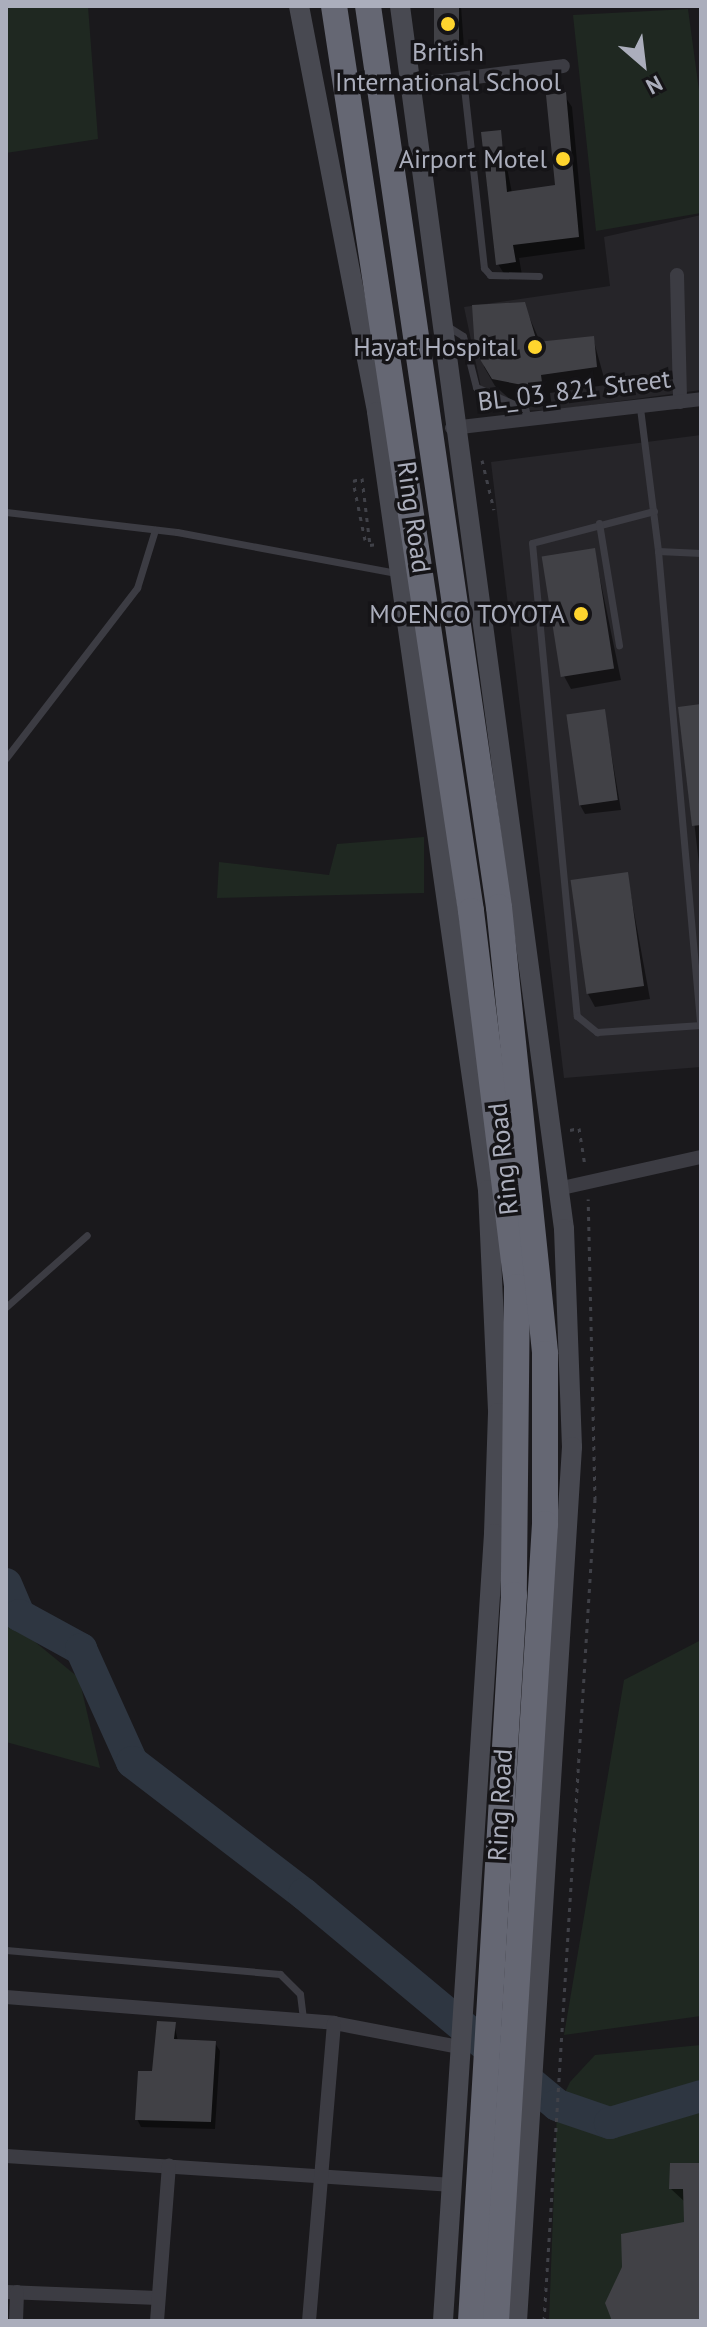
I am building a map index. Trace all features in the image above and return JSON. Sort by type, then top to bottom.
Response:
[{"type":"highway","name":"Ring Road","points":[[334,6],[469,897],[517,1287],[519,1494],[481,2045],[471,2321]]},
{"type":"highway","name":"Ring Road","points":[[368,6],[499,907],[545,1354],[545,1524],[481,2045],[507,2102],[496,2321]]},
{"type":"street","name":"Ring Road","points":[[299,6],[377,412],[396,573],[488,1190],[497,1428],[467,1979],[481,2045],[453,2185],[443,2321]]},
{"type":"street","name":"Ring Road","points":[[400,6],[452,428],[562,1188],[572,1447],[517,2321]]},
{"type":"street","points":[[411,85],[563,66]]},
{"type":"street","points":[[677,275],[680,402]]},
{"type":"street","name":"BL_03_821 Street","points":[[452,428],[701,399]]},
{"type":"street","points":[[562,1188],[701,1157]]},
{"type":"street","points":[[6,1997],[334,2023],[481,2045]]},
{"type":"street","points":[[309,2321],[324,2172],[334,2023]]},
{"type":"street","points":[[6,2156],[324,2172],[453,2185]]},
{"type":"street","points":[[157,2321],[169,2165]]},
{"type":"street","points":[[16,2321],[12,2292],[158,2298]]},
{"type":"lane","points":[[463,78],[484,268],[490,275],[539,276]]},
{"type":"lane","points":[[438,324],[463,336],[485,397],[525,409],[529,420]]},
{"type":"lane","points":[[640,408],[654,511],[658,551],[700,1025],[597,1032],[577,1016],[532,543],[654,511]]},
{"type":"lane","points":[[6,512],[155,530],[396,573]]},
{"type":"lane","points":[[599,523],[619,645]]},
{"type":"lane","points":[[6,758],[137,588],[155,530]]},
{"type":"lane","points":[[658,551],[701,553]]},
{"type":"lane","points":[[6,1307],[87,1235]]},
{"type":"lane","points":[[6,1950],[280,1974],[300,1994],[303,2020]]},
{"type":"path","points":[[544,2321],[556,2085]]},
{"type":"shaded area","points":[[6,6],[88,6],[98,139],[6,153]]},
{"type":"shaded area","points":[[688,9],[701,105],[701,213],[596,231],[573,15]]},
{"type":"shaded area","points":[[701,215],[701,390],[555,410],[486,411],[464,307],[610,286],[604,237]]},
{"type":"shaded area","points":[[701,435],[701,1067],[564,1078],[491,462]]},
{"type":"shaded area","points":[[424,837],[424,893],[217,898],[219,862],[329,875],[337,844]]},
{"type":"shaded area","points":[[6,1618],[79,1678],[100,1768],[6,1742]]},
{"type":"shaded area","points":[[701,1640],[701,2016],[564,2035],[624,1680]]},
{"type":"shaded area","points":[[701,2045],[701,2321],[549,2321],[557,2109],[570,2082],[595,2055]]},
{"type":"building","name":"British International School","points":[[434,6],[459,6],[459,45],[434,45]]},
{"type":"building","name":"Airport Motel","points":[[566,92],[579,237],[513,245],[516,262],[496,265],[481,132],[501,130],[507,192],[555,185],[546,95]]},
{"type":"building","name":"Hayat Hospital","points":[[525,302],[537,342],[594,336],[597,367],[541,375],[543,389],[492,379],[475,351],[472,305]]},
{"type":"building","points":[[595,548],[614,668],[561,677],[542,556]]},
{"type":"building","points":[[701,704],[701,825],[692,826],[678,707]]},
{"type":"building","points":[[605,709],[618,800],[579,806],[566,714]]},
{"type":"building","points":[[628,872],[644,986],[587,994],[571,880]]},
{"type":"building","points":[[157,2021],[176,2022],[174,2039],[216,2041],[211,2122],[135,2120],[138,2071],[152,2071]]},
{"type":"building","points":[[670,2163],[701,2163],[701,2321],[612,2321],[605,2303],[622,2267],[621,2234],[684,2222],[683,2189],[669,2189]]},
{"type":"waterway","points":[[6,1584],[19,1615],[81,1649],[132,1762],[304,1894],[557,2105],[610,2123],[701,2096]]},
{"type":"place","name":"British International School","points":[[448,24]]},
{"type":"place","name":"Airport Motel","points":[[563,159]]},
{"type":"place","name":"Hayat Hospital","points":[[535,347]]},
{"type":"place","name":"MOENCO TOYOTA","points":[[581,614]]}]
